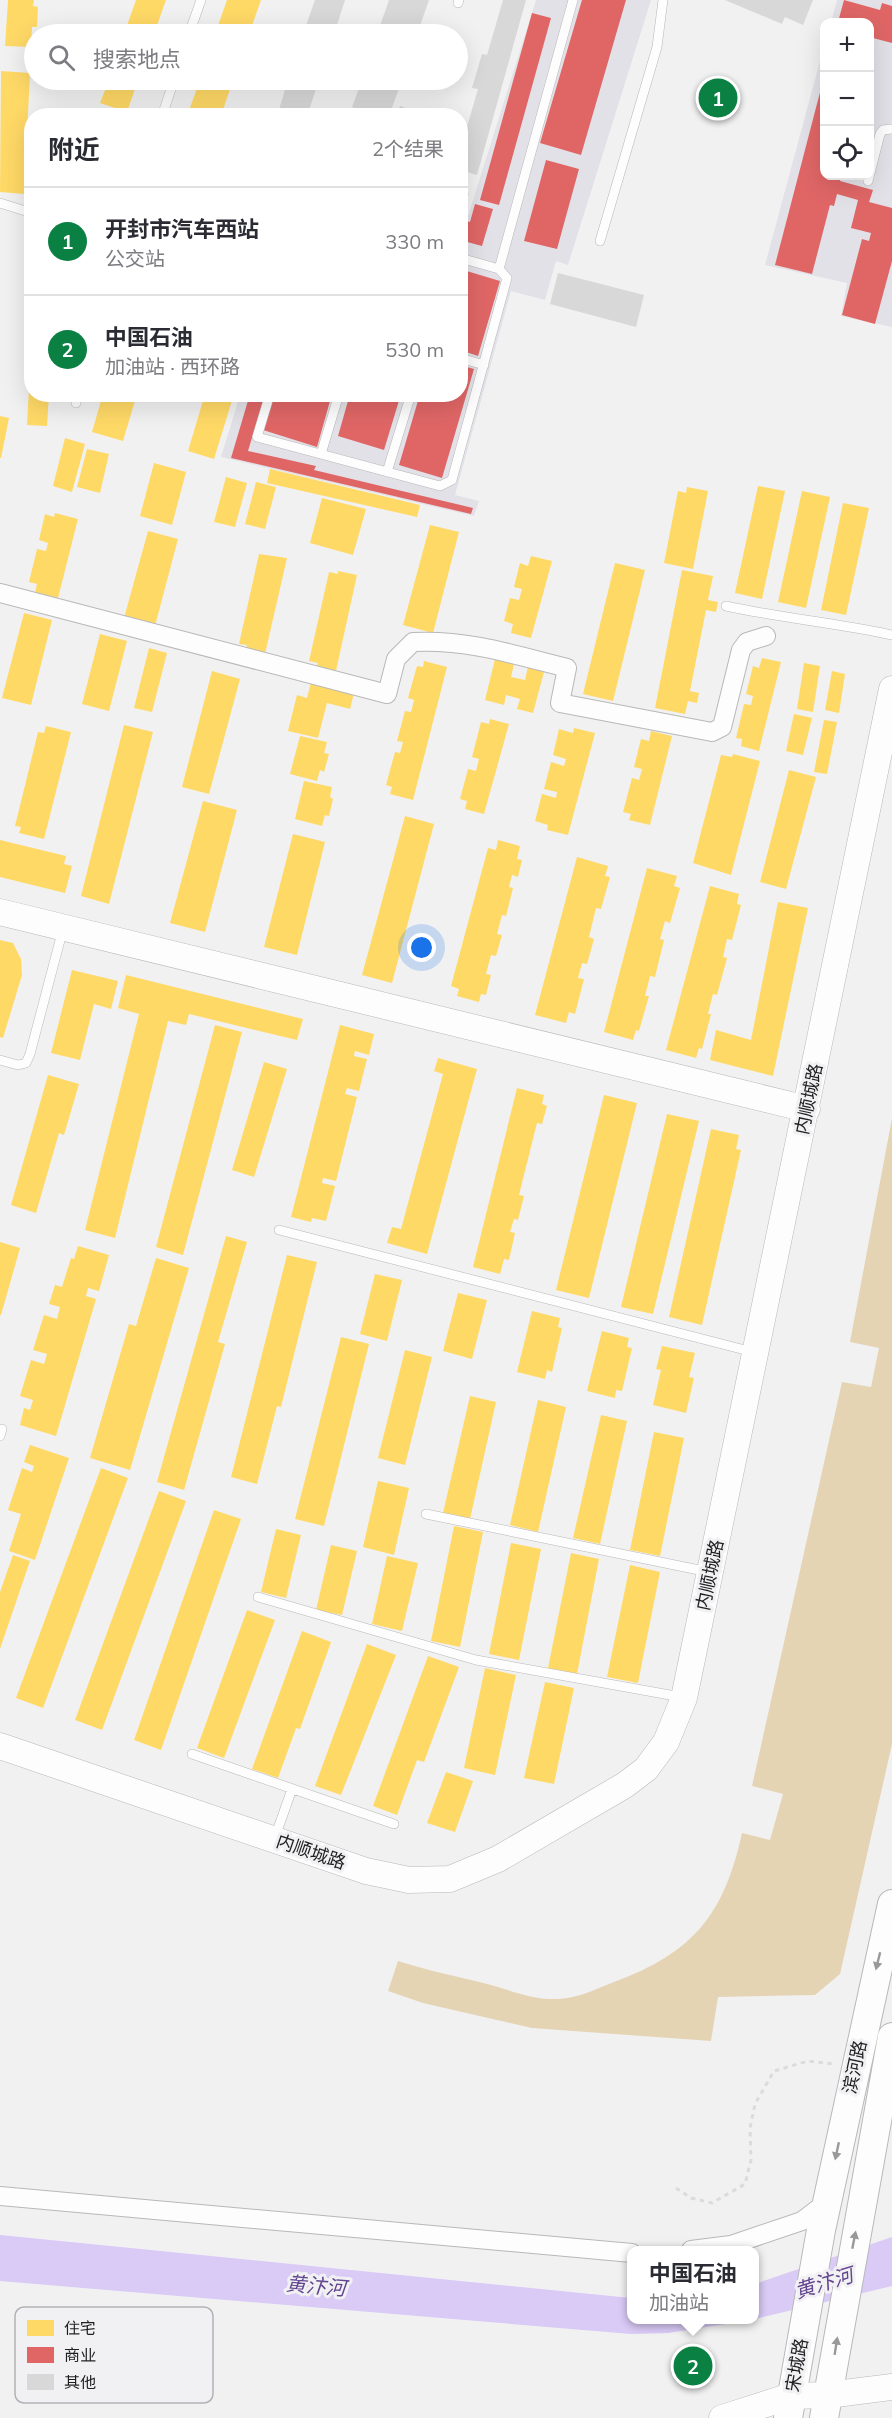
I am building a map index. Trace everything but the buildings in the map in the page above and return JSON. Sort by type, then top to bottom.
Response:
[{"type":"main road","name":"滨河路","points":[[821,2230],[892,1904]]},
{"type":"main road","name":"滨河路","points":[[841,2315],[892,2037]]},
{"type":"main road","name":"宋城路","points":[[790,2411],[821,2230]]},
{"type":"main road","name":"宋城路","points":[[826,2406],[841,2315]]},
{"type":"street","points":[[0,593],[387,694],[396,658],[413,642],[432,641],[499,649],[567,668],[560,703],[712,732],[722,727],[741,650],[747,642],[766,636]]},
{"type":"street","name":"内顺城路","points":[[0,1746],[274,1839],[390,1877],[409,1880],[450,1878],[498,1859],[636,1777],[657,1757],[666,1742],[684,1698],[757,1353],[892,689]]},
{"type":"street","points":[[0,912],[807,1110]]},
{"type":"street","points":[[0,2196],[627,2253]]},
{"type":"street","points":[[723,2246],[802,2221],[827,2202]]},
{"type":"street","points":[[722,2418],[826,2406],[892,2386]]},
{"type":"lane","points":[[193,24],[201,0]]},
{"type":"lane","points":[[499,269],[573,0]]},
{"type":"lane","points":[[600,241],[657,47],[663,0]]},
{"type":"lane","points":[[165,108],[171,90]]},
{"type":"lane","points":[[868,181],[880,134],[883,130],[892,129]]},
{"type":"lane","points":[[0,203],[24,210]]},
{"type":"lane","points":[[268,402],[257,437],[440,486],[449,483],[456,468],[507,278],[499,269],[468,260]]},
{"type":"lane","points":[[468,360],[484,365]]},
{"type":"lane","points":[[321,454],[337,402]]},
{"type":"lane","points":[[387,472],[409,402]]},
{"type":"lane","points":[[726,606],[778,618],[832,622],[892,635]]},
{"type":"lane","points":[[0,1060],[18,1065],[26,1063],[64,928]]},
{"type":"lane","points":[[279,1230],[757,1353]]},
{"type":"lane","points":[[426,1514],[710,1572]]},
{"type":"lane","points":[[258,1597],[476,1660],[684,1698]]},
{"type":"lane","points":[[192,1754],[394,1824]]},
{"type":"lane","points":[[274,1839],[292,1789]]},
{"type":"path","points":[[676,2188],[691,2198],[712,2203],[745,2184],[751,2160],[750,2128],[755,2104],[774,2071],[808,2061],[855,2067]]},
{"type":"shaded area","points":[[536,0],[651,0],[568,265],[556,261],[545,300],[511,291],[455,495],[479,501],[474,516],[221,457],[238,402],[468,402],[468,216]]},
{"type":"shaded area","points":[[837,0],[892,0],[892,327],[841,316],[847,283],[765,265],[820,61],[820,180],[874,180],[874,18],[832,18]]},
{"type":"shaded area","points":[[892,1118],[892,1744],[840,1974],[815,1995],[718,1997],[711,2041],[532,2028],[423,2003],[388,1991],[398,1961],[540,1998],[564,1999],[593,1990],[641,1971],[684,1944],[701,1927],[726,1887],[742,1833],[770,1840],[783,1794],[752,1786],[842,1382],[871,1387],[879,1348],[850,1342]]},
{"type":"water","name":"黄汴河","points":[[0,2235],[627,2298],[627,2324],[725,2324],[668,2333],[631,2334],[0,2281]]},
{"type":"water","name":"黄汴河","points":[[892,2237],[892,2286],[759,2318],[759,2283]]},
{"type":"place","name":"开封市汽车西站","points":[[718,98]]},
{"type":"place","name":"中国石油","points":[[693,2366]]}]
